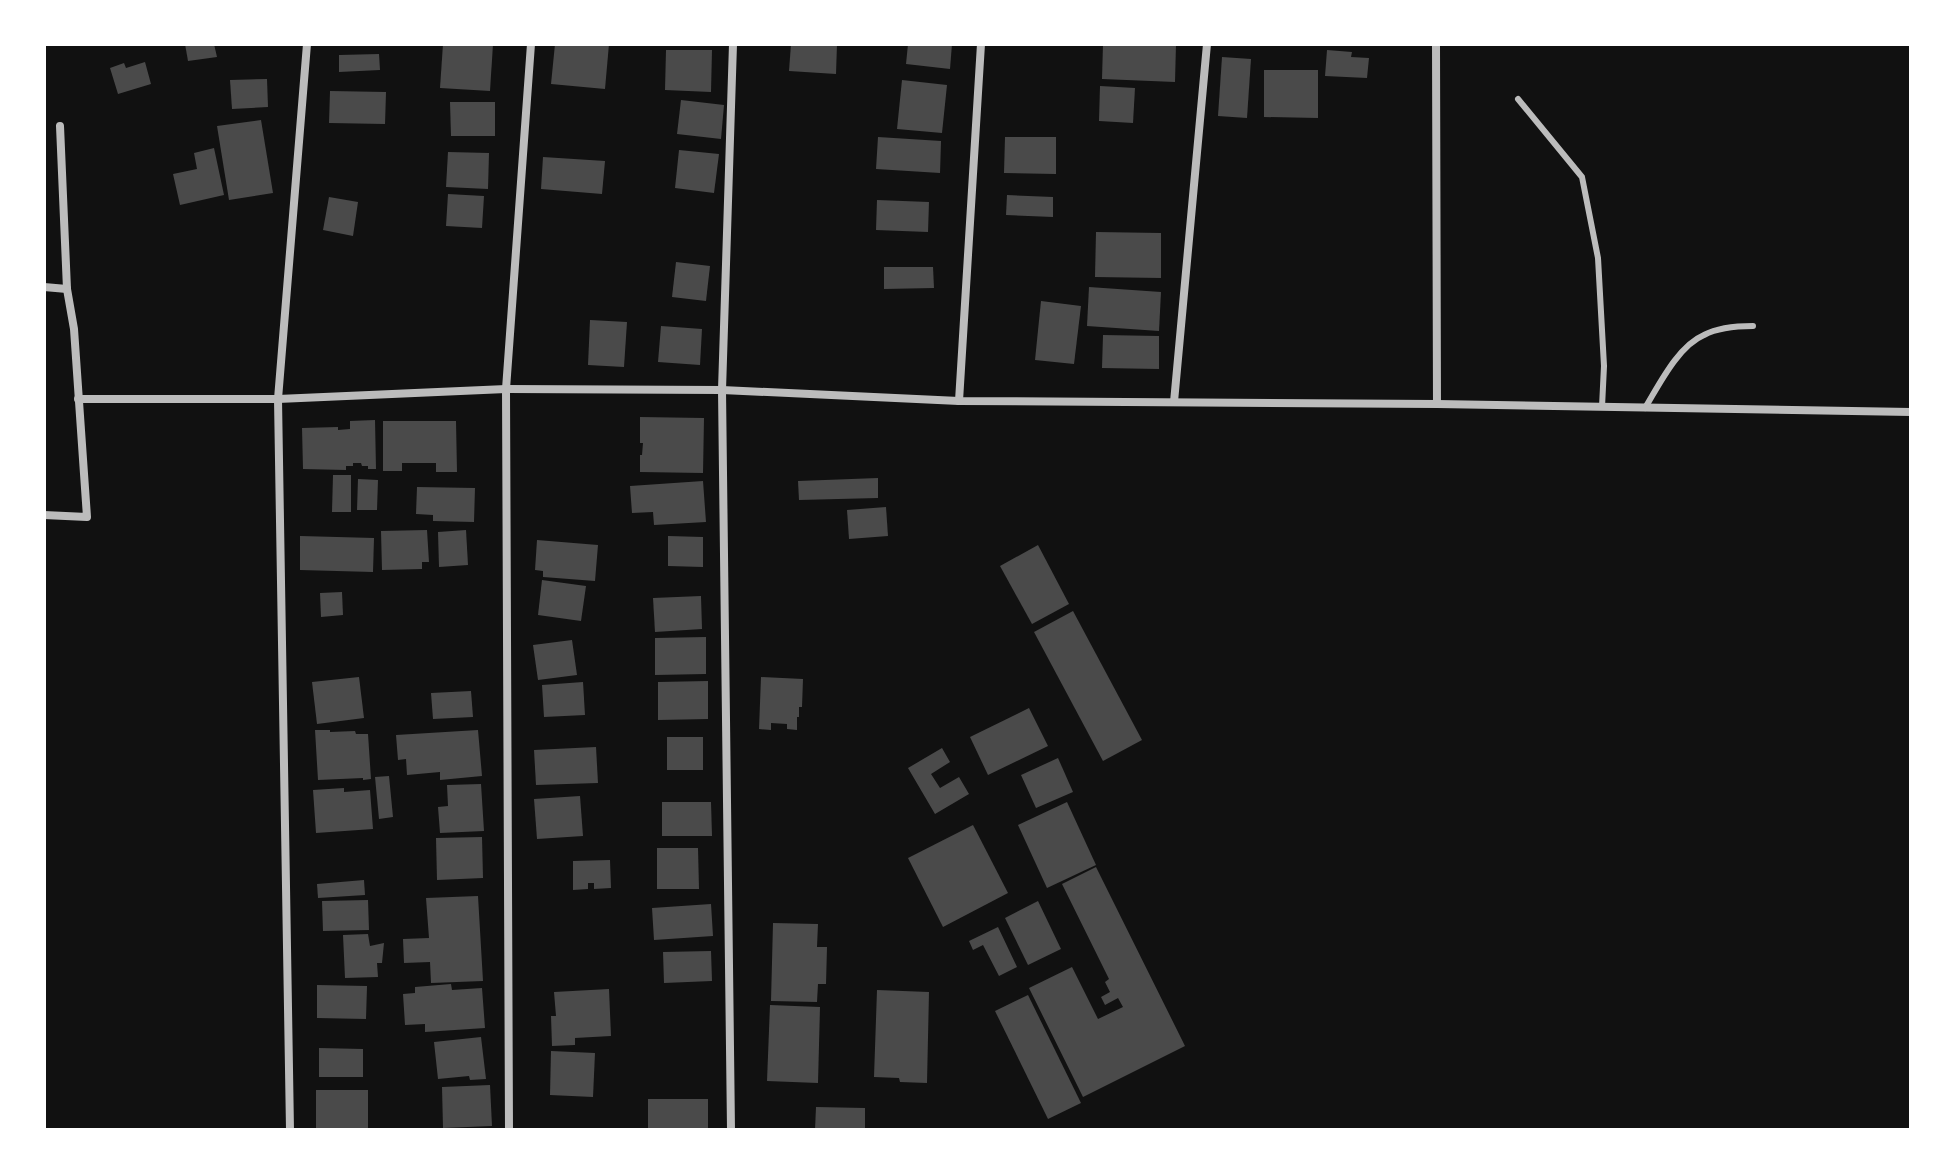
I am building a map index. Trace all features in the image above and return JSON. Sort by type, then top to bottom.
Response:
[{"type":"street","points":[[290,1130],[278,399],[307,44]]},
{"type":"street","points":[[509,1130],[506,389],[531,44]]},
{"type":"street","points":[[731,1130],[722,390],[733,44]]},
{"type":"street","points":[[959,401],[981,44]]},
{"type":"street","points":[[1174,402],[1207,44]]},
{"type":"street","points":[[1436,44],[1437,404]]},
{"type":"street","points":[[44,515],[87,517],[74,329],[67,289],[60,126]]},
{"type":"street","points":[[44,287],[67,289]]},
{"type":"street","points":[[78,399],[278,399],[506,389],[722,390],[959,401],[1437,404],[1911,412]]},
{"type":"lane","points":[[1518,99],[1582,177],[1598,258],[1604,366],[1602,407]]},
{"type":"lane","points":[[1645,408],[1677,357],[1702,335],[1731,327],[1753,326]]},
{"type":"building","points":[[185,44],[214,44],[217,57],[188,61]]},
{"type":"building","points":[[443,44],[493,44],[490,91],[440,88]]},
{"type":"building","points":[[555,44],[609,44],[605,89],[551,84]]},
{"type":"building","points":[[791,44],[837,44],[836,74],[789,71]]},
{"type":"building","points":[[908,44],[952,44],[950,69],[906,64]]},
{"type":"building","points":[[1103,44],[1176,44],[1175,82],[1102,79]]},
{"type":"building","points":[[666,50],[712,50],[711,92],[665,90]]},
{"type":"building","points":[[1327,50],[1352,52],[1351,57],[1369,58],[1367,78],[1325,76]]},
{"type":"building","points":[[379,54],[380,70],[339,72],[339,55]]},
{"type":"building","points":[[1222,57],[1251,59],[1247,118],[1218,116]]},
{"type":"building","points":[[145,62],[151,84],[118,94],[110,68],[124,63],[126,68]]},
{"type":"building","points":[[1264,70],[1318,70],[1318,118],[1264,117]]},
{"type":"building","points":[[267,79],[268,107],[232,109],[230,80]]},
{"type":"building","points":[[902,80],[947,85],[942,133],[897,129]]},
{"type":"building","points":[[1100,86],[1135,88],[1133,123],[1099,121]]},
{"type":"building","points":[[330,91],[386,92],[385,124],[329,123]]},
{"type":"building","points":[[681,100],[724,105],[721,139],[677,134]]},
{"type":"building","points":[[450,102],[495,102],[495,136],[451,136]]},
{"type":"building","points":[[261,120],[273,193],[229,200],[217,126]]},
{"type":"building","points":[[878,137],[941,141],[940,173],[876,169]]},
{"type":"building","points":[[1005,137],[1056,137],[1056,174],[1004,173]]},
{"type":"building","points":[[214,148],[224,195],[180,205],[173,174],[197,169],[194,153]]},
{"type":"building","points":[[679,150],[719,154],[714,193],[675,188]]},
{"type":"building","points":[[448,152],[489,153],[488,189],[446,187]]},
{"type":"building","points":[[543,157],[605,161],[602,194],[541,189]]},
{"type":"building","points":[[448,194],[484,196],[482,228],[446,226]]},
{"type":"building","points":[[1007,195],[1053,197],[1053,217],[1006,215]]},
{"type":"building","points":[[329,197],[358,202],[353,236],[323,230]]},
{"type":"building","points":[[877,200],[929,202],[928,232],[876,230]]},
{"type":"building","points":[[1096,232],[1161,233],[1161,278],[1095,277]]},
{"type":"building","points":[[676,262],[710,266],[706,301],[672,297]]},
{"type":"building","points":[[884,267],[933,267],[934,288],[884,289]]},
{"type":"building","points":[[1089,287],[1161,292],[1159,331],[1087,326]]},
{"type":"building","points":[[1041,301],[1081,306],[1074,364],[1035,360]]},
{"type":"building","points":[[590,320],[627,322],[624,367],[588,365]]},
{"type":"building","points":[[661,326],[702,329],[700,365],[658,362]]},
{"type":"building","points":[[1103,335],[1159,336],[1159,369],[1102,368]]},
{"type":"building","points":[[640,417],[704,418],[703,473],[640,472],[643,443],[640,443]]},
{"type":"building","points":[[375,420],[376,469],[353,463],[353,466],[346,466],[346,470],[303,469],[302,428],[350,429],[350,421]]},
{"type":"building","points":[[383,421],[456,421],[457,472],[436,472],[436,463],[402,463],[402,471],[383,471]]},
{"type":"building","points":[[333,475],[351,475],[351,512],[332,512]]},
{"type":"building","points":[[878,478],[878,498],[799,500],[798,481]]},
{"type":"building","points":[[358,479],[378,480],[377,510],[357,510]]},
{"type":"building","points":[[703,481],[706,522],[654,525],[653,512],[632,513],[630,486]]},
{"type":"building","points":[[417,487],[475,488],[474,522],[433,521],[433,515],[416,514]]},
{"type":"building","points":[[886,507],[888,536],[849,539],[847,510]]},
{"type":"building","points":[[427,530],[429,562],[422,562],[422,569],[382,570],[381,531]]},
{"type":"building","points":[[466,530],[468,565],[439,567],[438,532]]},
{"type":"building","points":[[300,536],[374,538],[373,572],[300,570]]},
{"type":"building","points":[[668,536],[703,537],[703,567],[668,566]]},
{"type":"building","points":[[537,540],[598,545],[595,581],[543,577],[543,571],[535,570]]},
{"type":"building","points":[[1038,545],[1069,604],[1032,624],[1000,566]]},
{"type":"building","points":[[542,580],[586,586],[581,621],[538,615]]},
{"type":"building","points":[[342,592],[343,615],[321,617],[320,593]]},
{"type":"building","points":[[701,596],[702,629],[655,632],[653,598]]},
{"type":"building","points":[[1073,611],[1142,740],[1103,761],[1034,632]]},
{"type":"building","points":[[706,637],[706,674],[655,675],[655,638]]},
{"type":"building","points":[[572,640],[577,675],[538,680],[533,645]]},
{"type":"building","points":[[359,677],[364,718],[317,724],[312,682]]},
{"type":"building","points":[[761,677],[803,679],[797,730],[787,729],[787,724],[771,723],[771,730],[759,729]]},
{"type":"building","points":[[708,681],[708,719],[658,720],[658,682]]},
{"type":"building","points":[[583,682],[585,715],[544,717],[542,685]]},
{"type":"building","points":[[471,691],[473,717],[433,719],[431,693]]},
{"type":"building","points":[[1029,708],[1048,746],[988,775],[970,737]]},
{"type":"building","points":[[315,730],[368,734],[371,779],[318,780]]},
{"type":"building","points":[[478,730],[482,776],[440,780],[440,772],[407,775],[406,759],[398,760],[396,735]]},
{"type":"building","points":[[667,737],[703,737],[703,770],[667,770]]},
{"type":"building","points":[[596,747],[598,783],[536,785],[534,750]]},
{"type":"building","points":[[942,748],[950,762],[931,774],[940,788],[959,777],[969,794],[935,814],[908,768]]},
{"type":"building","points":[[1058,758],[1073,792],[1036,808],[1021,775]]},
{"type":"building","points":[[389,776],[393,817],[379,819],[375,777]]},
{"type":"building","points":[[481,784],[484,831],[440,833],[438,807],[448,806],[447,785]]},
{"type":"building","points":[[344,788],[344,792],[370,790],[373,829],[316,833],[313,790]]},
{"type":"building","points":[[580,796],[583,836],[537,839],[534,799]]},
{"type":"building","points":[[662,802],[711,802],[712,836],[662,836]]},
{"type":"building","points":[[1067,802],[1096,865],[1047,888],[1018,825]]},
{"type":"building","points":[[973,825],[1008,893],[943,927],[908,858]]},
{"type":"building","points":[[482,837],[483,878],[437,880],[436,838]]},
{"type":"building","points":[[657,848],[698,848],[699,889],[657,889]]},
{"type":"building","points":[[610,860],[611,888],[594,889],[594,883],[588,883],[588,889],[573,890],[573,861]]},
{"type":"building","points":[[1096,867],[1185,1046],[1083,1097],[1029,988],[1072,967],[1098,1019],[1123,1007],[1118,998],[1105,1005],[1101,997],[1110,992],[1105,982],[1109,979],[1062,884]]},
{"type":"building","points":[[364,880],[365,895],[318,898],[317,884]]},
{"type":"building","points":[[478,896],[483,981],[431,983],[430,962],[404,963],[403,939],[429,938],[426,898]]},
{"type":"building","points":[[368,900],[369,930],[323,931],[322,901]]},
{"type":"building","points":[[1038,901],[1061,949],[1028,965],[1005,918]]},
{"type":"building","points":[[711,904],[713,936],[654,940],[652,908]]},
{"type":"building","points":[[773,923],[818,924],[817,947],[827,947],[826,984],[818,984],[817,1002],[771,1001]]},
{"type":"building","points":[[998,927],[1017,967],[999,976],[983,945],[973,950],[969,941]]},
{"type":"building","points":[[368,934],[370,946],[384,943],[382,963],[377,963],[378,977],[345,978],[343,935]]},
{"type":"building","points":[[711,951],[712,981],[664,983],[663,952]]},
{"type":"building","points":[[451,984],[452,990],[482,988],[485,1028],[425,1032],[425,1024],[405,1025],[403,994],[415,993],[415,987]]},
{"type":"building","points":[[317,985],[367,986],[366,1019],[317,1018]]},
{"type":"building","points":[[609,989],[611,1036],[575,1038],[575,1045],[552,1046],[551,1016],[556,1016],[554,992]]},
{"type":"building","points":[[877,990],[929,992],[927,1083],[874,1077]]},
{"type":"building","points":[[1028,995],[1081,1103],[1048,1119],[995,1011]]},
{"type":"building","points":[[770,1005],[820,1007],[818,1083],[767,1081]]},
{"type":"building","points":[[481,1037],[486,1079],[470,1080],[469,1076],[438,1079],[434,1042]]},
{"type":"building","points":[[319,1048],[363,1049],[363,1077],[319,1077]]},
{"type":"building","points":[[551,1051],[595,1053],[593,1097],[550,1095]]},
{"type":"building","points":[[490,1085],[492,1126],[443,1128],[442,1087]]},
{"type":"building","points":[[316,1090],[368,1090],[368,1130],[316,1130]]},
{"type":"building","points":[[648,1099],[708,1099],[708,1130],[648,1130]]},
{"type":"building","points":[[816,1107],[865,1108],[865,1130],[815,1130]]}]
